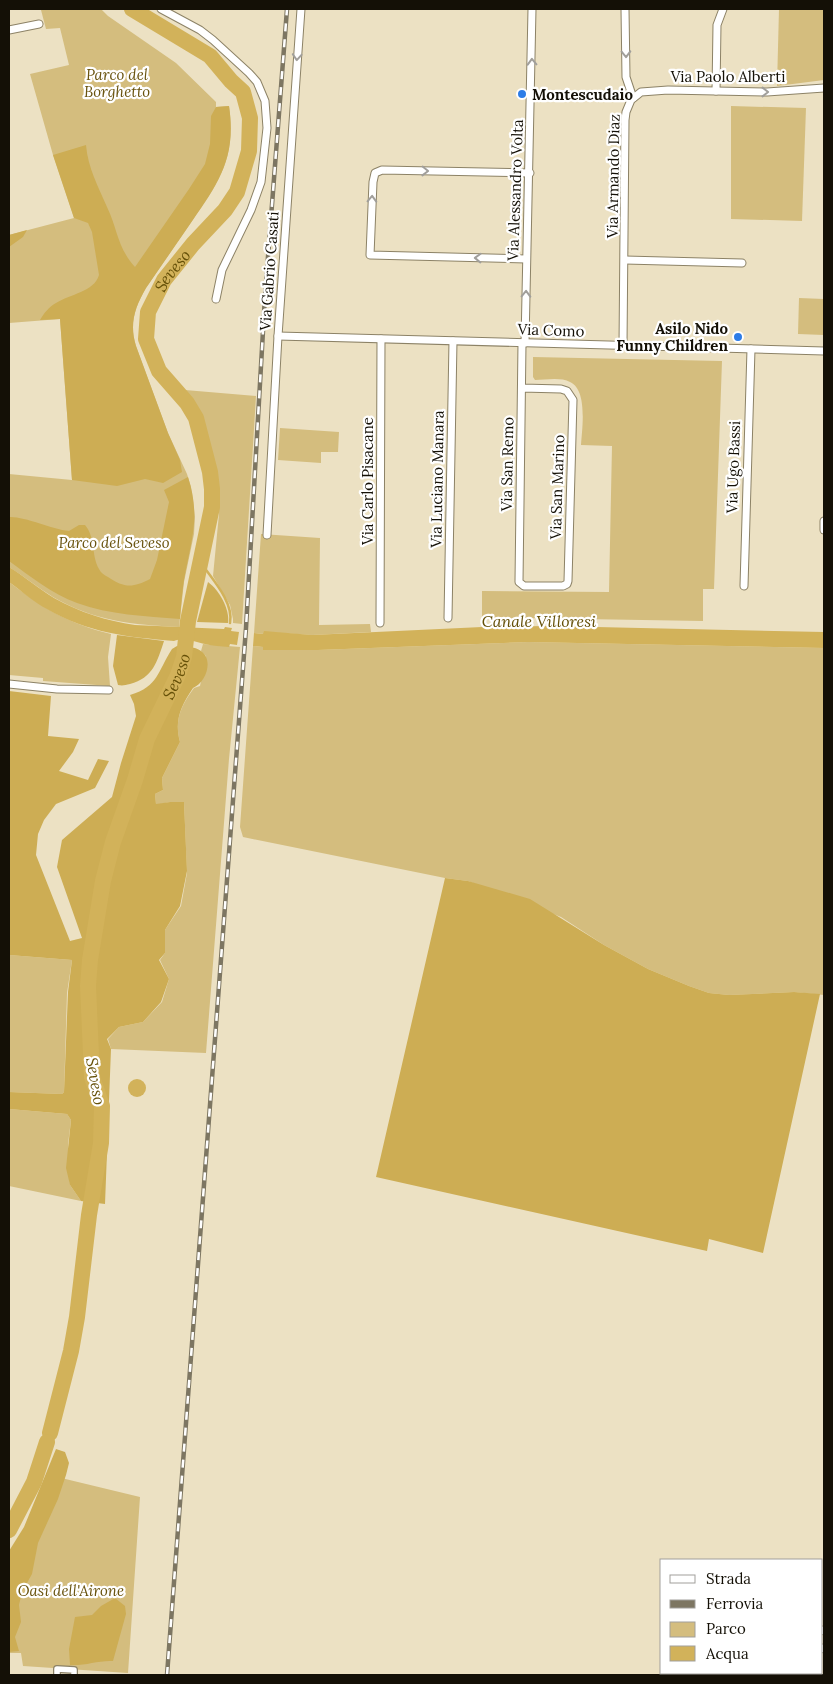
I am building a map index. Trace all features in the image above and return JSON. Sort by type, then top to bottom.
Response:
[{"type":"street","points":[[161,9],[200,30],[213,40],[249,73],[256,82],[265,101],[267,128],[260,182],[251,210],[222,270],[216,299]]},
{"type":"street","name":"Via Gabrio Casati","points":[[267,535],[278,336],[301,9]]},
{"type":"street","name":"Via Alessandro Volta","points":[[524,343],[530,173],[532,9]]},
{"type":"street","name":"Via Armando Diaz","points":[[623,346],[625,120],[628,106],[633,98],[626,77],[625,9]]},
{"type":"street","points":[[716,90],[717,26],[723,9]]},
{"type":"street","points":[[9,30],[39,24]]},
{"type":"street","name":"Via Paolo Alberti","points":[[633,98],[646,91],[716,90],[767,92],[824,88]]},
{"type":"street","points":[[526,259],[370,254],[373,182],[377,172],[382,170],[530,173]]},
{"type":"street","points":[[625,260],[742,263]]},
{"type":"street","name":"Via Como","points":[[278,336],[824,351]]},
{"type":"street","name":"Via Carlo Pisacane","points":[[380,339],[380,623]]},
{"type":"street","name":"Via Luciano Manara","points":[[448,618],[453,341]]},
{"type":"street","name":"Via San Remo","points":[[520,584],[524,343]]},
{"type":"street","name":"Via Ugo Bassi","points":[[744,586],[751,349]]},
{"type":"street","name":"Via San Marino","points":[[520,584],[563,586],[568,581],[573,407],[571,395],[566,391],[522,388]]},
{"type":"street","points":[[824,520],[824,530]]},
{"type":"street","points":[[9,684],[109,690]]},
{"type":"street","points":[[57,1675],[57,1669],[74,1670],[74,1675]]},
{"type":"green space","name":"Parco del Seveso","points":[[101,9],[108,16],[176,63],[216,102],[216,107],[229,106],[230,142],[222,171],[208,198],[146,288],[136,309],[133,323],[136,346],[168,433],[191,487],[195,517],[194,534],[184,582],[179,627],[130,623],[84,612],[53,597],[9,567],[9,474],[72,480],[60,319],[9,323],[9,235],[74,218],[53,155],[30,74],[69,65],[60,28],[46,29],[41,10]]},
{"type":"green space","points":[[779,9],[824,9],[824,80],[777,86]]},
{"type":"green space","points":[[731,106],[806,108],[802,221],[731,219]]},
{"type":"green space","points":[[799,298],[824,299],[824,335],[798,334]]},
{"type":"green space","points":[[533,357],[722,361],[714,589],[703,589],[703,621],[482,619],[482,591],[609,592],[612,446],[581,445],[583,410],[582,401],[576,386],[566,380],[535,380],[533,377]]},
{"type":"green space","points":[[185,390],[256,396],[242,624],[233,623],[230,605],[213,576],[219,514],[214,467],[198,414]]},
{"type":"green space","points":[[280,428],[339,432],[338,452],[321,452],[321,463],[278,460]]},
{"type":"green space","points":[[261,534],[320,538],[319,625],[370,624],[371,632],[312,635],[254,633]]},
{"type":"green space","points":[[9,582],[33,600],[57,614],[82,625],[111,634],[108,657],[110,686],[43,681],[43,678],[9,675]]},
{"type":"green space","points":[[528,642],[824,648],[824,995],[794,992],[729,995],[709,993],[648,969],[604,945],[561,917],[468,881],[243,837],[240,827],[253,646],[263,647],[263,650],[318,650]]},
{"type":"green space","points":[[203,644],[240,647],[229,759],[206,1053],[111,1049],[108,1039],[119,1027],[143,1022],[162,1002],[169,979],[160,960],[165,953],[165,930],[181,906],[187,873],[184,802],[156,805],[155,794],[163,790],[162,778],[180,742],[178,720],[182,707],[194,688],[200,686],[206,656],[201,651]]},
{"type":"green space","points":[[9,955],[72,960],[67,993],[64,1092],[62,1094],[9,1092]]},
{"type":"green space","points":[[9,1109],[67,1114],[71,1120],[68,1144],[70,1185],[81,1201],[9,1186]]},
{"type":"green space","name":"Oasi dell'Airone","points":[[53,1476],[140,1497],[128,1673],[23,1666],[21,1653],[10,1653],[9,1581]]},
{"type":"shaded area","points":[[229,106],[230,142],[222,171],[208,198],[146,288],[136,309],[133,323],[136,346],[180,460],[182,472],[163,483],[145,479],[117,486],[72,480],[60,319],[40,320],[51,306],[87,289],[96,281],[99,275],[92,232],[88,223],[74,218],[53,155],[86,145],[91,169],[111,215],[121,245],[135,267],[205,164],[210,144],[211,116],[216,107]]},
{"type":"shaded area","points":[[27,230],[23,237],[9,247],[9,235]]},
{"type":"shaded area","points":[[188,477],[194,504],[194,529],[183,585],[180,619],[115,613],[77,603],[50,590],[9,561],[9,517],[22,518],[69,531],[79,525],[85,525],[91,535],[95,558],[102,573],[124,585],[144,582],[150,579],[157,560],[169,502],[164,490]]},
{"type":"shaded area","points":[[208,582],[223,600],[228,623],[197,622]]},
{"type":"shaded area","points":[[117,635],[164,641],[153,668],[144,678],[125,685],[118,685],[113,666]]},
{"type":"shaded area","points":[[177,646],[199,649],[205,655],[208,665],[202,681],[193,688],[182,707],[178,720],[180,742],[162,778],[163,790],[155,794],[156,804],[184,802],[187,871],[180,906],[165,930],[165,953],[159,960],[169,979],[161,1002],[143,1022],[119,1027],[107,1039],[111,1049],[105,1204],[81,1201],[70,1185],[66,1168],[71,1120],[67,1114],[9,1109],[9,1092],[62,1094],[64,1092],[68,992],[72,960],[9,955],[9,691],[51,696],[48,736],[79,739],[73,752],[59,771],[88,780],[98,759],[109,761],[95,788],[56,804],[44,820],[38,834],[36,855],[70,941],[82,938],[57,867],[62,840],[112,797],[136,716],[130,695],[152,683],[172,649]]},
{"type":"shaded area","points":[[445,878],[468,881],[530,899],[604,945],[648,969],[709,993],[729,995],[794,992],[820,994],[763,1253],[709,1239],[707,1251],[376,1177]]},
{"type":"shaded area","points":[[56,1449],[65,1452],[69,1463],[58,1499],[38,1543],[32,1574],[22,1592],[19,1605],[21,1622],[15,1637],[19,1651],[9,1652],[9,1551],[24,1527]]},
{"type":"shaded area","points":[[115,1598],[125,1606],[126,1614],[113,1661],[70,1665],[69,1649],[75,1617],[92,1615],[101,1606]]},
{"type":"water","points":[[9,567],[54,598],[73,608],[93,615],[135,625],[232,628],[231,631],[239,632],[237,645],[230,644],[229,647],[186,640],[174,641],[140,638],[93,629],[78,624],[32,600],[9,582]]},
{"type":"water","name":"Canale Villoresi","points":[[551,626],[824,632],[824,648],[528,642],[318,650],[263,650],[263,647],[253,646],[254,633],[263,634],[264,631],[312,635],[482,627]]},
{"type":"water","points":[[137,1079],[143,1082],[146,1088],[143,1094],[137,1097],[131,1094],[128,1088],[131,1082]]},
{"type":"waterway","name":"Seveso","points":[[50,1433],[71,1351],[77,1317],[89,1215],[101,1143],[102,1106],[92,1077],[88,986],[90,960],[103,881],[113,842],[147,739],[178,675],[184,657],[188,621],[212,507],[210,472],[196,418],[187,403],[159,371],[146,339],[148,312],[164,280],[193,244],[225,210],[237,192],[249,151],[250,118],[243,92],[210,56],[132,9]]},
{"type":"waterway","points":[[201,563],[216,583],[229,607],[230,623]]},
{"type":"waterway","name":"Seveso","points":[[9,1530],[34,1482],[47,1442]]},
{"type":"railway","points":[[167,1675],[246,628],[265,296],[287,9]]},
{"type":"place","name":"Montescudaio","points":[[522,94]]},
{"type":"place","name":"Asilo Nido Funny Children","points":[[738,337]]},
{"type":"park label","name":"Parco del Borghetto","points":[[117,82]]}]
